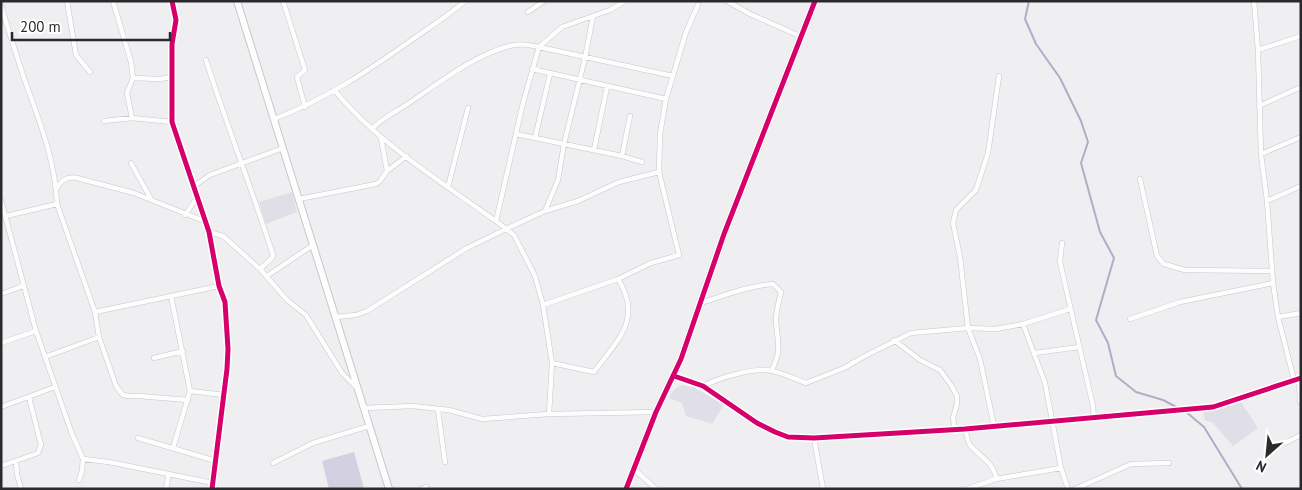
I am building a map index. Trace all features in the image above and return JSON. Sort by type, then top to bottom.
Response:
[{"type":"street","points":[[113,1],[133,78],[127,92],[132,118]]},
{"type":"street","points":[[83,459],[110,462],[169,474],[213,486],[228,349],[225,302],[218,286],[209,232],[172,122],[172,44],[176,20],[172,1]]},
{"type":"street","points":[[237,1],[389,489]]},
{"type":"street","points":[[283,1],[305,70],[297,77],[305,107]]},
{"type":"street","points":[[274,119],[305,107],[335,91],[385,60],[465,1]]},
{"type":"street","points":[[528,12],[544,1]]},
{"type":"street","points":[[496,221],[532,69],[540,47],[562,27],[593,16],[625,1]]},
{"type":"street","points":[[727,1],[802,37]]},
{"type":"street","points":[[626,489],[656,412],[674,376],[724,234],[815,1]]},
{"type":"street","points":[[1254,1],[1258,50],[1261,154],[1267,201],[1273,284],[1278,317],[1294,380]]},
{"type":"street","points":[[68,2],[76,55],[90,72]]},
{"type":"street","points":[[543,305],[618,279],[651,263],[679,255],[659,172],[660,134],[666,100],[673,76],[686,32],[698,4]]},
{"type":"street","points":[[1,5],[25,80],[46,136],[57,204],[95,312],[99,337],[116,386],[123,395],[188,400]]},
{"type":"street","points":[[545,211],[558,180],[564,144],[586,58],[593,16]]},
{"type":"street","points":[[1258,50],[1301,37]]},
{"type":"street","points":[[372,129],[378,122],[411,102],[458,69],[510,46],[522,44],[540,47],[673,76]]},
{"type":"street","points":[[206,60],[273,255],[260,268]]},
{"type":"street","points":[[532,69],[666,100]]},
{"type":"street","points":[[535,138],[550,74]]},
{"type":"street","points":[[994,426],[980,359],[968,328],[960,257],[953,223],[956,210],[976,190],[988,153],[998,76]]},
{"type":"street","points":[[133,78],[160,79],[171,77]]},
{"type":"street","points":[[594,150],[607,87]]},
{"type":"street","points":[[1259,106],[1301,87]]},
{"type":"street","points":[[335,91],[381,138],[496,221],[517,240],[535,276],[543,305],[552,362],[549,414]]},
{"type":"street","points":[[448,187],[468,108]]},
{"type":"street","points":[[622,156],[630,116]]},
{"type":"street","points":[[104,121],[132,118],[172,122]]},
{"type":"street","points":[[516,134],[622,156],[642,162]]},
{"type":"street","points":[[1261,154],[1301,137]]},
{"type":"street","points":[[381,138],[387,171]]},
{"type":"street","points":[[194,186],[210,175],[283,148]]},
{"type":"street","points":[[299,199],[376,184],[387,171],[407,156]]},
{"type":"street","points":[[131,163],[152,200]]},
{"type":"street","points":[[336,317],[356,315],[367,311],[467,248],[545,211],[578,201],[619,182],[659,172]]},
{"type":"street","points":[[56,189],[63,180],[73,177],[134,193],[204,221]]},
{"type":"street","points":[[1140,179],[1158,256],[1164,264],[1184,270],[1272,270]]},
{"type":"street","points":[[1267,201],[1301,186]]},
{"type":"street","points":[[185,215],[198,196]]},
{"type":"street","points":[[1,200],[44,357],[83,459],[82,471],[78,480]]},
{"type":"street","points":[[6,216],[57,204]]},
{"type":"street","points":[[209,232],[223,236],[260,268],[287,300],[306,315],[342,373],[357,388]]},
{"type":"street","points":[[1062,243],[1060,262],[1093,406],[1094,418]]},
{"type":"street","points":[[267,276],[313,245]]},
{"type":"street","points":[[552,362],[594,372],[622,332],[629,318],[629,302],[625,289],[618,279]]},
{"type":"street","points":[[701,303],[739,290],[773,284],[781,292],[776,318],[779,345],[778,360],[771,371]]},
{"type":"street","points":[[1130,319],[1180,302],[1273,284]]},
{"type":"street","points":[[1,294],[23,286]]},
{"type":"street","points":[[95,312],[218,286]]},
{"type":"street","points":[[171,296],[190,390],[173,448]]},
{"type":"street","points":[[703,386],[718,378],[748,372],[771,371],[806,383],[844,368],[894,340],[911,333],[968,328],[996,329],[1023,324],[1070,309]]},
{"type":"street","points":[[1278,317],[1301,313]]},
{"type":"street","points":[[1023,324],[1044,382],[1061,468],[1068,489]]},
{"type":"street","points":[[1,343],[36,331]]},
{"type":"street","points":[[44,357],[99,337]]},
{"type":"street","points":[[894,340],[920,360],[940,370],[951,385],[957,396],[953,418],[955,430]]},
{"type":"street","points":[[1035,353],[1079,347]]},
{"type":"street","points":[[154,358],[183,351]]},
{"type":"street","points":[[674,376],[703,386],[757,423],[788,437],[814,438],[955,430],[1179,411],[1229,403],[1300,378],[1300,402]]},
{"type":"street","points":[[1,407],[55,387]]},
{"type":"street","points":[[190,390],[224,395]]},
{"type":"street","points":[[1,466],[38,453],[40,449],[41,445],[29,397]]},
{"type":"street","points":[[363,408],[413,406],[449,410],[482,419],[549,414],[656,412]]},
{"type":"street","points":[[438,410],[445,462]]},
{"type":"street","points":[[273,463],[313,442],[369,426]]},
{"type":"street","points":[[965,429],[969,444],[995,470],[996,479]]},
{"type":"street","points":[[1285,443],[1301,435]]},
{"type":"street","points":[[138,438],[216,461]]},
{"type":"street","points":[[814,438],[823,489]]},
{"type":"street","points":[[16,461],[21,489]]},
{"type":"street","points":[[1076,489],[1131,464],[1169,463]]},
{"type":"street","points":[[633,468],[656,489]]},
{"type":"street","points":[[967,489],[996,479],[1061,468]]},
{"type":"street","points":[[166,489],[169,474]]},
{"type":"shaded area","points":[[292,192],[297,212],[266,224],[259,202]]},
{"type":"shaded area","points":[[684,385],[695,388],[724,405],[712,424],[686,416],[682,403],[669,398],[672,392],[679,386]]},
{"type":"shaded area","points":[[1241,402],[1258,428],[1233,446],[1213,423],[1205,420],[1203,412]]},
{"type":"shaded area","points":[[354,452],[364,489],[329,489],[322,461]]},
{"type":"waterway","points":[[1029,1],[1025,19],[1036,44],[1060,78],[1081,121],[1088,142],[1081,163],[1100,232],[1114,258],[1096,320],[1108,343],[1116,376],[1136,392],[1163,400],[1180,409]]},
{"type":"waterway","points":[[1185,411],[1204,427],[1242,489]]},
{"type":"cycle path","points":[[172,1],[176,20],[172,44],[172,122],[209,232],[219,286],[225,302],[228,349],[227,369],[212,489]]},
{"type":"cycle path","points":[[626,489],[656,412],[681,359],[724,234],[815,1]]},
{"type":"cycle path","points":[[674,376],[703,386],[757,423],[775,432],[788,437],[814,438],[965,429],[1213,407],[1301,378]]}]
